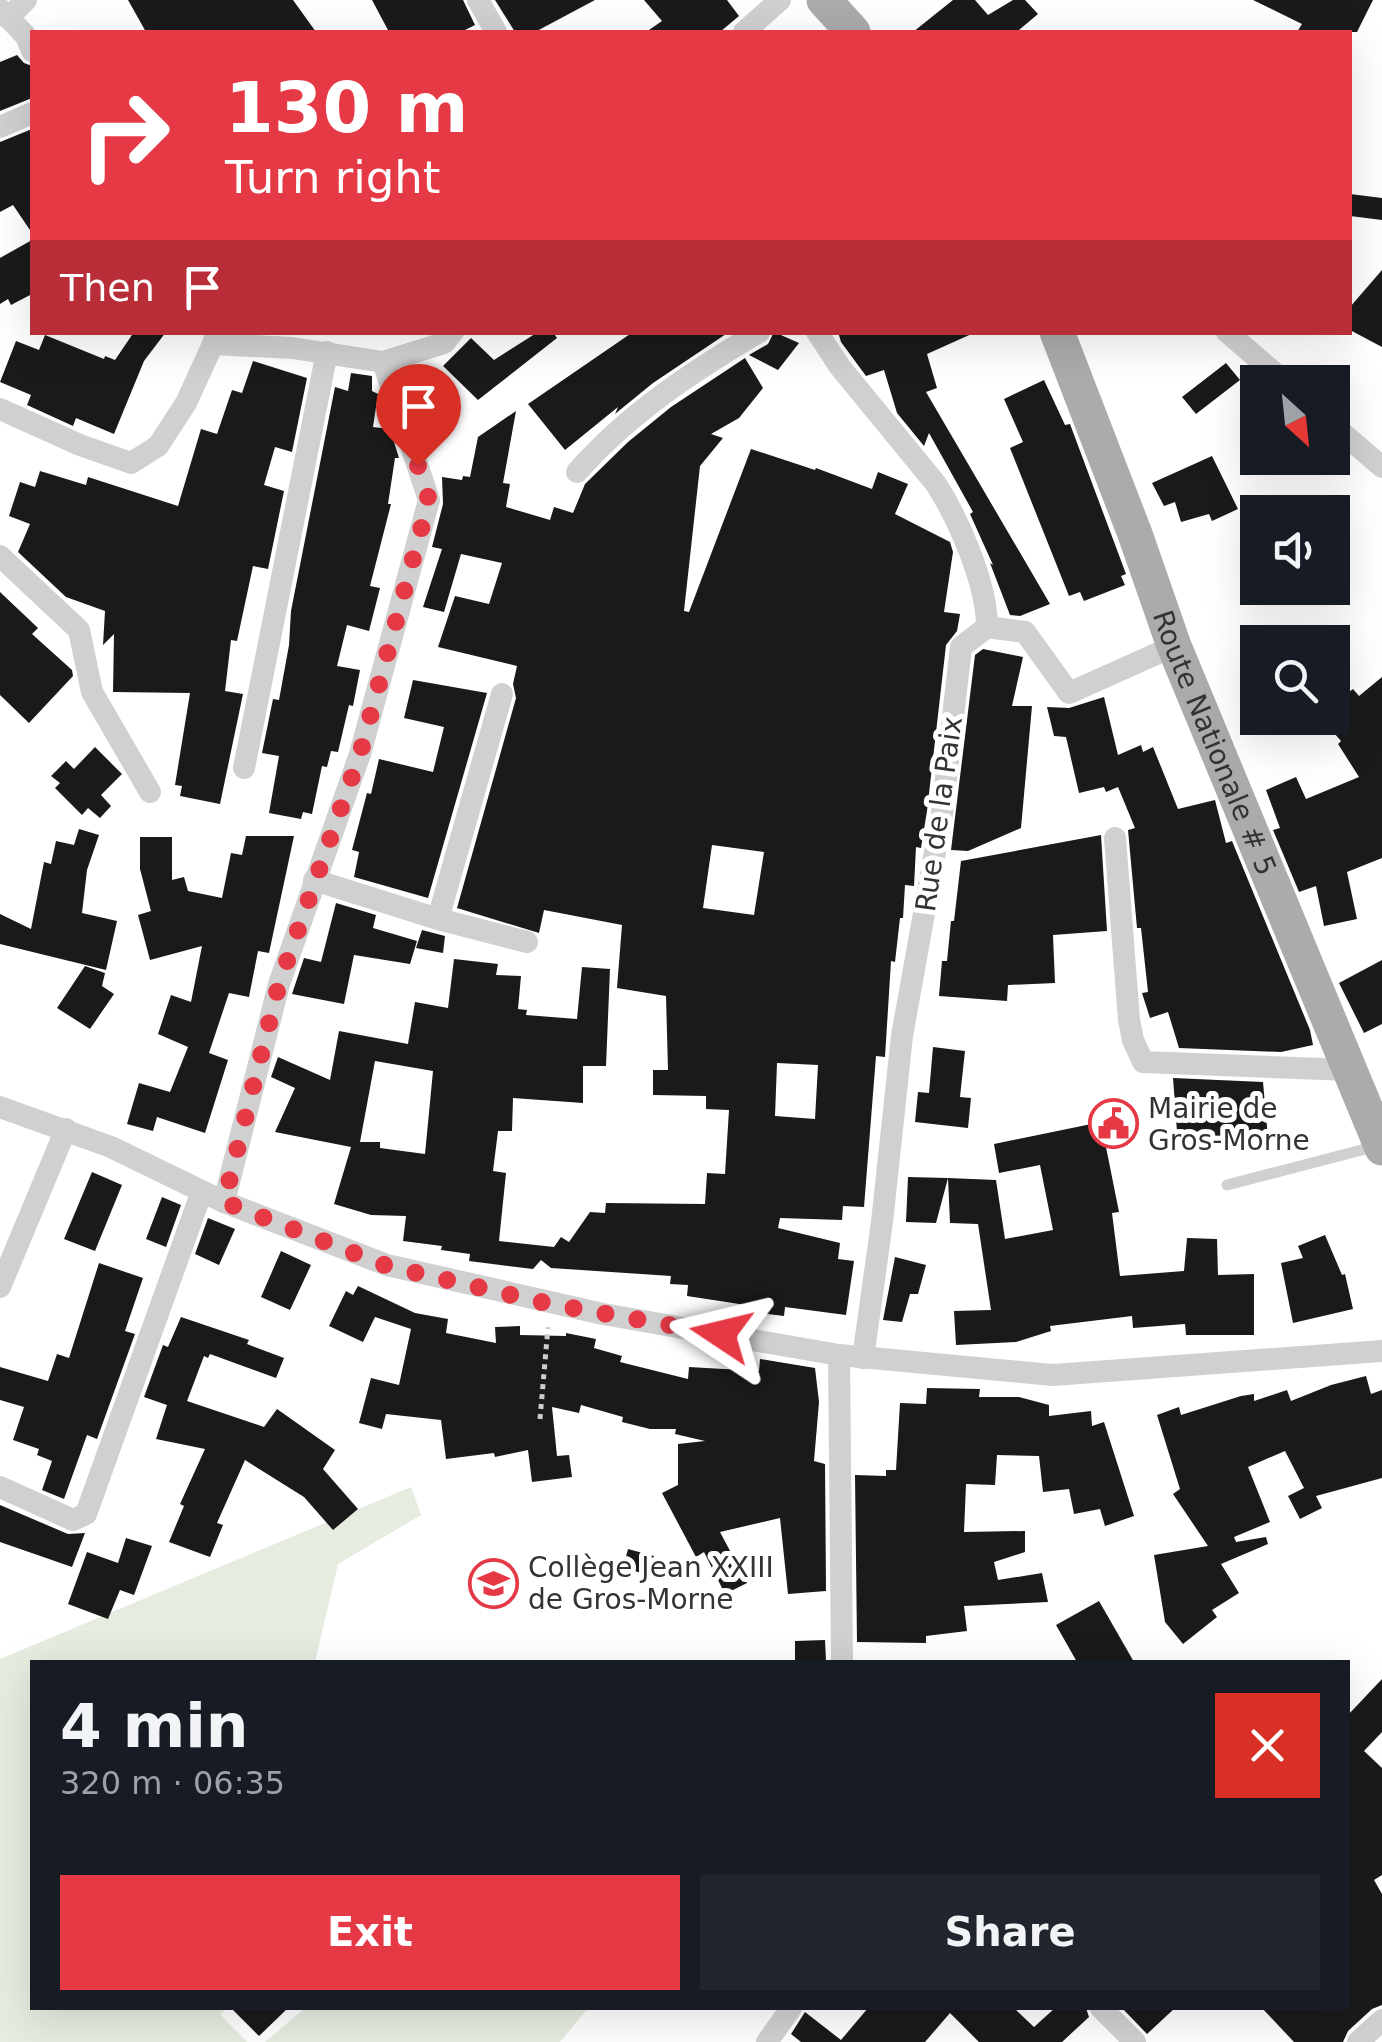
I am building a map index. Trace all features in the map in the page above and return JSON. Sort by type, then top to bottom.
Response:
[{"type":"main road","points":[[824,0],[850,30]]},
{"type":"main road","name":"Route Nationale # 5","points":[[1058,335],[1174,646],[1381,1146]]},
{"type":"street","points":[[26,0],[4,13],[26,36],[30,46]]},
{"type":"street","points":[[478,0],[495,30]]},
{"type":"street","points":[[746,30],[780,0]]},
{"type":"street","points":[[0,128],[30,114]]},
{"type":"street","points":[[0,409],[131,463],[158,446],[186,403],[215,338],[383,362],[444,343],[451,335]]},
{"type":"street","points":[[577,472],[625,422],[689,374],[754,335]]},
{"type":"street","points":[[818,335],[950,504],[964,532],[987,605],[988,627],[1026,632],[1070,693],[1174,646]]},
{"type":"street","points":[[1231,335],[1266,365]]},
{"type":"street","points":[[244,768],[327,352]]},
{"type":"street","points":[[224,1202],[279,984],[360,754],[429,500],[383,362]]},
{"type":"street","points":[[1350,439],[1382,466]]},
{"type":"street","points":[[0,556],[79,630],[92,692],[150,792]]},
{"type":"street","name":"Rue de la Paix","points":[[842,1660],[851,1356],[882,1222],[902,1036],[942,813],[961,647],[988,627]]},
{"type":"street","points":[[438,919],[502,694]]},
{"type":"street","points":[[1115,838],[1129,1020],[1143,1062],[1350,1070]]},
{"type":"street","points":[[314,880],[527,942]]},
{"type":"street","points":[[0,1106],[66,1129],[224,1202],[387,1266],[550,1304],[851,1356],[1053,1375],[1382,1351]]},
{"type":"street","points":[[0,1287],[66,1129]]},
{"type":"street","points":[[0,1487],[74,1520],[86,1514],[202,1191]]},
{"type":"street","points":[[767,2042],[790,2010]]},
{"type":"street","points":[[1102,2010],[1135,2042]]},
{"type":"street","points":[[1358,2042],[1382,2020]]},
{"type":"lane","points":[[1227,1185],[1381,1146]]},
{"type":"path","points":[[540,1420],[550,1304]]},
{"type":"shaded area","points":[[411,1487],[421,1515],[338,1564],[315,1660],[30,1660],[30,2010],[225,2010],[220,2014],[247,2042],[0,2042],[0,1659]]},
{"type":"shaded area","points":[[303,2010],[586,2010],[560,2042],[265,2042]]},
{"type":"building","points":[[128,0],[293,0],[315,30],[145,30]]},
{"type":"building","points":[[372,0],[463,0],[475,25],[465,30],[388,30]]},
{"type":"building","points":[[495,0],[595,0],[539,30],[514,30]]},
{"type":"building","points":[[644,0],[727,0],[739,16],[722,30],[649,30],[662,21]]},
{"type":"building","points":[[953,0],[975,0],[988,15],[1013,0],[1025,0],[1038,14],[1019,30],[916,30]]},
{"type":"building","points":[[1253,0],[1373,0],[1357,32],[1298,30],[1302,24]]},
{"type":"building","points":[[17,55],[30,65],[30,99],[0,111],[0,62]]},
{"type":"building","points":[[30,130],[30,230],[13,205],[0,212],[0,142]]},
{"type":"building","points":[[1352,194],[1382,198],[1382,220],[1352,216]]},
{"type":"building","points":[[30,241],[30,295],[11,305],[8,299],[0,304],[0,258]]},
{"type":"building","points":[[1382,270],[1382,347],[1352,331],[1352,305]]},
{"type":"building","points":[[45,335],[115,360],[132,335],[164,335],[144,361],[114,434],[76,418],[73,426],[27,405],[31,395],[0,382],[16,341],[39,350]]},
{"type":"building","points":[[533,335],[557,338],[478,400],[443,366],[471,338],[494,360]]},
{"type":"building","points":[[629,335],[725,335],[615,414],[618,407],[565,450],[528,404]]},
{"type":"building","points":[[772,335],[799,343],[778,370],[749,355],[768,344]]},
{"type":"building","points":[[839,335],[969,335],[927,354],[937,388],[926,392],[1050,604],[1020,616],[1010,615],[970,514],[973,512],[929,433],[924,446],[897,413],[884,370],[866,376]]},
{"type":"building","points":[[745,358],[763,388],[739,418],[711,434],[723,438],[700,466],[684,611],[689,612],[751,449],[872,489],[878,472],[908,484],[895,514],[950,542],[953,552],[944,612],[960,614],[957,631],[946,645],[927,811],[921,848],[916,847],[914,886],[905,885],[895,962],[891,961],[885,1057],[876,1056],[864,1207],[843,1206],[842,1220],[780,1218],[778,1228],[840,1243],[838,1259],[854,1261],[846,1315],[785,1307],[784,1316],[759,1313],[759,1307],[687,1296],[688,1285],[670,1284],[671,1276],[551,1268],[541,1260],[533,1269],[469,1261],[470,1254],[403,1241],[406,1216],[371,1215],[334,1204],[351,1147],[275,1132],[295,1088],[271,1077],[278,1057],[330,1080],[339,1031],[408,1044],[415,1002],[448,1008],[454,959],[498,964],[496,975],[521,976],[518,1009],[527,1010],[526,1015],[577,1019],[582,967],[610,969],[606,1066],[583,1066],[583,1103],[513,1098],[512,1131],[498,1131],[493,1171],[506,1173],[499,1241],[554,1247],[561,1237],[569,1242],[590,1212],[605,1213],[606,1203],[705,1204],[707,1173],[725,1174],[729,1110],[706,1109],[706,1096],[653,1095],[653,1070],[668,1070],[666,996],[617,988],[622,925],[544,910],[539,933],[457,908],[516,698],[513,684],[517,666],[438,647],[455,596],[489,604],[502,563],[461,554],[444,612],[423,607],[442,549],[432,547],[443,504],[442,477],[470,477],[478,437],[516,411],[503,483],[510,484],[506,507],[550,520],[554,507],[573,513],[585,484],[671,407]],"holes":[[[712,845],[764,852],[754,915],[703,908]],[[375,1061],[433,1071],[425,1154],[380,1148],[380,1142],[360,1142]],[[777,1063],[818,1065],[815,1119],[775,1116]]]},
{"type":"building","points":[[253,361],[307,378],[292,452],[275,447],[264,485],[284,491],[268,569],[253,566],[237,641],[231,640],[225,691],[243,694],[220,804],[180,796],[182,786],[175,785],[190,693],[113,692],[114,634],[103,645],[105,611],[66,597],[18,552],[30,524],[9,516],[20,482],[35,487],[40,471],[86,485],[88,477],[178,506],[201,429],[217,434],[232,390],[242,393]]},
{"type":"building","points":[[1226,363],[1240,380],[1196,414],[1182,397]]},
{"type":"building","points":[[351,373],[372,376],[372,391],[378,394],[373,427],[390,429],[399,458],[395,458],[391,504],[370,586],[380,588],[369,631],[347,625],[337,666],[360,670],[353,706],[349,705],[338,752],[331,751],[327,767],[322,766],[312,814],[303,812],[301,819],[269,813],[279,756],[262,753],[273,699],[279,700],[291,611],[335,387],[348,391]]},
{"type":"building","points":[[1044,380],[1065,425],[1070,424],[1126,574],[1121,576],[1125,585],[1084,601],[1080,592],[1069,596],[1010,448],[1023,442],[1004,399]]},
{"type":"building","points":[[1212,456],[1238,509],[1212,521],[1209,514],[1181,522],[1175,502],[1164,506],[1152,483]]},
{"type":"building","points":[[0,592],[38,628],[32,634],[72,670],[73,676],[29,723],[0,695]]},
{"type":"building","points":[[983,649],[1023,657],[1012,706],[1032,706],[1021,828],[968,851],[951,850],[975,655]]},
{"type":"building","points":[[1382,677],[1382,858],[1347,872],[1357,919],[1324,926],[1316,886],[1299,892],[1273,830],[1280,828],[1266,790],[1296,777],[1306,799],[1359,777],[1336,735],[1350,735],[1350,691],[1353,689],[1359,696]]},
{"type":"building","points":[[413,680],[487,693],[428,898],[354,877],[359,852],[352,850],[379,759],[433,772],[444,727],[404,718]]},
{"type":"building","points":[[1104,697],[1118,755],[1141,745],[1143,752],[1153,747],[1178,809],[1215,800],[1226,843],[1232,841],[1313,1045],[1281,1052],[1179,1048],[1168,1012],[1150,1018],[1142,993],[1148,992],[1141,928],[1137,928],[1128,830],[1135,828],[1118,787],[1106,792],[1104,787],[1079,793],[1066,737],[1054,736],[1047,707],[1069,708]]},
{"type":"building","points":[[95,747],[122,774],[101,795],[111,806],[100,818],[88,808],[82,815],[55,788],[60,783],[51,776],[66,761],[74,769]]},
{"type":"building","points":[[79,829],[99,835],[87,870],[82,913],[117,921],[106,970],[0,944],[0,914],[31,929],[44,862],[51,864],[56,841],[74,845]]},
{"type":"building","points":[[1101,835],[1107,931],[1053,935],[1055,983],[1008,985],[1007,1001],[939,996],[961,861]]},
{"type":"building","points":[[246,836],[294,836],[269,953],[258,951],[249,997],[229,993],[209,1053],[228,1060],[205,1133],[157,1117],[153,1131],[127,1124],[139,1083],[170,1092],[188,1047],[158,1034],[171,995],[191,1002],[202,946],[150,960],[138,915],[151,911],[140,869],[140,837],[172,837],[172,880],[184,877],[188,891],[222,898],[231,853],[242,855]]},
{"type":"building","points":[[336,903],[376,915],[373,928],[417,941],[410,964],[354,955],[344,1004],[292,994],[304,958],[321,962]]},
{"type":"building","points":[[422,930],[445,936],[443,953],[416,948]]},
{"type":"building","points":[[1382,960],[1382,1024],[1364,1033],[1339,983]]},
{"type":"building","points":[[85,966],[105,973],[102,986],[114,994],[90,1029],[57,1008]]},
{"type":"building","points":[[933,1047],[965,1051],[960,1097],[971,1098],[968,1128],[915,1122],[918,1092],[929,1093]]},
{"type":"building","points":[[1173,1078],[1263,1082],[1268,1138],[1178,1145]]},
{"type":"building","points":[[1101,1122],[1119,1212],[1112,1213],[1120,1276],[1184,1271],[1187,1238],[1217,1239],[1218,1275],[1254,1274],[1254,1335],[1186,1335],[1185,1324],[1133,1328],[1132,1316],[1050,1326],[1051,1331],[1016,1342],[956,1345],[954,1311],[991,1310],[978,1224],[950,1223],[948,1178],[996,1180],[1005,1239],[1053,1230],[1040,1165],[999,1173],[994,1144]]},
{"type":"building","points":[[92,1172],[122,1185],[95,1251],[64,1239]]},
{"type":"building","points":[[908,1177],[948,1178],[936,1223],[906,1222]]},
{"type":"building","points":[[162,1197],[181,1205],[166,1247],[146,1239]]},
{"type":"building","points":[[208,1218],[235,1229],[219,1265],[195,1254]]},
{"type":"building","points":[[1325,1235],[1342,1275],[1345,1274],[1353,1309],[1293,1323],[1281,1263],[1303,1258],[1298,1246]]},
{"type":"building","points":[[281,1251],[311,1265],[290,1310],[261,1297]]},
{"type":"building","points":[[895,1257],[926,1265],[918,1294],[910,1294],[902,1322],[883,1320]]},
{"type":"building","points":[[99,1263],[143,1278],[125,1331],[135,1334],[97,1439],[87,1435],[64,1499],[42,1490],[52,1461],[37,1455],[39,1449],[13,1440],[24,1407],[0,1400],[0,1367],[48,1381],[57,1354],[69,1358]]},
{"type":"building","points":[[358,1286],[415,1313],[448,1319],[446,1333],[496,1343],[495,1327],[520,1326],[520,1335],[566,1333],[596,1339],[594,1348],[622,1356],[620,1362],[688,1379],[689,1367],[759,1371],[760,1359],[815,1368],[819,1402],[814,1461],[825,1464],[826,1591],[788,1594],[780,1518],[720,1532],[747,1583],[725,1594],[704,1552],[696,1557],[662,1493],[678,1485],[678,1444],[705,1441],[675,1434],[676,1429],[650,1429],[622,1422],[623,1417],[581,1405],[579,1413],[552,1407],[557,1456],[569,1455],[572,1477],[532,1482],[528,1450],[495,1457],[494,1453],[446,1459],[441,1420],[386,1414],[382,1429],[359,1423],[371,1378],[399,1385],[411,1329],[375,1317],[363,1342],[329,1326],[346,1291],[353,1295]]},
{"type":"building","points":[[181,1317],[249,1340],[247,1344],[284,1358],[276,1378],[210,1354],[208,1358],[204,1356],[187,1401],[264,1427],[277,1409],[335,1450],[323,1469],[358,1509],[333,1530],[304,1497],[245,1460],[217,1523],[223,1525],[210,1557],[169,1542],[184,1506],[180,1504],[205,1449],[156,1439],[167,1405],[144,1397],[163,1345],[168,1347]]},
{"type":"building","points":[[1366,1376],[1371,1394],[1382,1390],[1382,1478],[1316,1496],[1322,1508],[1300,1519],[1288,1496],[1304,1488],[1285,1451],[1248,1467],[1270,1522],[1234,1537],[1236,1542],[1266,1537],[1268,1544],[1221,1564],[1239,1593],[1212,1610],[1217,1617],[1183,1644],[1165,1622],[1154,1555],[1208,1546],[1173,1494],[1180,1489],[1157,1415],[1179,1407],[1181,1415],[1254,1394],[1254,1401],[1287,1390],[1291,1401]]},
{"type":"building","points":[[927,1388],[980,1389],[979,1397],[1019,1397],[1049,1405],[1049,1416],[1091,1411],[1092,1426],[1104,1422],[1134,1516],[1105,1526],[1100,1509],[1074,1514],[1069,1489],[1043,1492],[1039,1456],[997,1455],[995,1485],[966,1484],[964,1532],[1025,1531],[1025,1552],[994,1562],[998,1580],[1042,1573],[1048,1602],[964,1606],[967,1631],[926,1636],[926,1643],[857,1642],[855,1475],[886,1476],[886,1470],[896,1470],[900,1403],[926,1404]]},
{"type":"building","points":[[0,1505],[68,1534],[85,1533],[72,1567],[0,1542]]},
{"type":"building","points":[[126,1538],[152,1546],[134,1595],[120,1590],[108,1619],[68,1604],[87,1552],[118,1563]]},
{"type":"building","points":[[628,1549],[654,1556],[649,1575],[623,1568]]},
{"type":"building","points":[[1099,1601],[1133,1660],[1076,1660],[1056,1625]]},
{"type":"building","points":[[825,1640],[826,1660],[795,1660],[795,1641]]},
{"type":"building","points":[[1382,1679],[1382,1732],[1364,1751],[1382,1768],[1382,1875],[1374,1880],[1382,1894],[1382,2005],[1348,2031],[1343,2042],[1294,2042],[1264,2010],[1350,2010],[1350,1713]]},
{"type":"building","points":[[233,2010],[286,2010],[259,2036]]},
{"type":"building","points":[[866,2010],[1016,2010],[1034,2027],[1053,2010],[1087,2010],[1089,2017],[1062,2042],[979,2042],[950,2013],[925,2042],[801,2042],[791,2034],[805,2012],[841,2040]]},
{"type":"building","points":[[1124,2010],[1173,2010],[1147,2034]]},
{"type":"place","name":"Mairie de Gros-Morne","points":[[1113,1124]]},
{"type":"place","name":"Collège Jean XXIII de Gros-Morne","points":[[493,1583]]},
{"type":"route","points":[[418,466],[429,500],[360,754],[279,984],[224,1202],[387,1266],[550,1304],[721,1334]]}]
